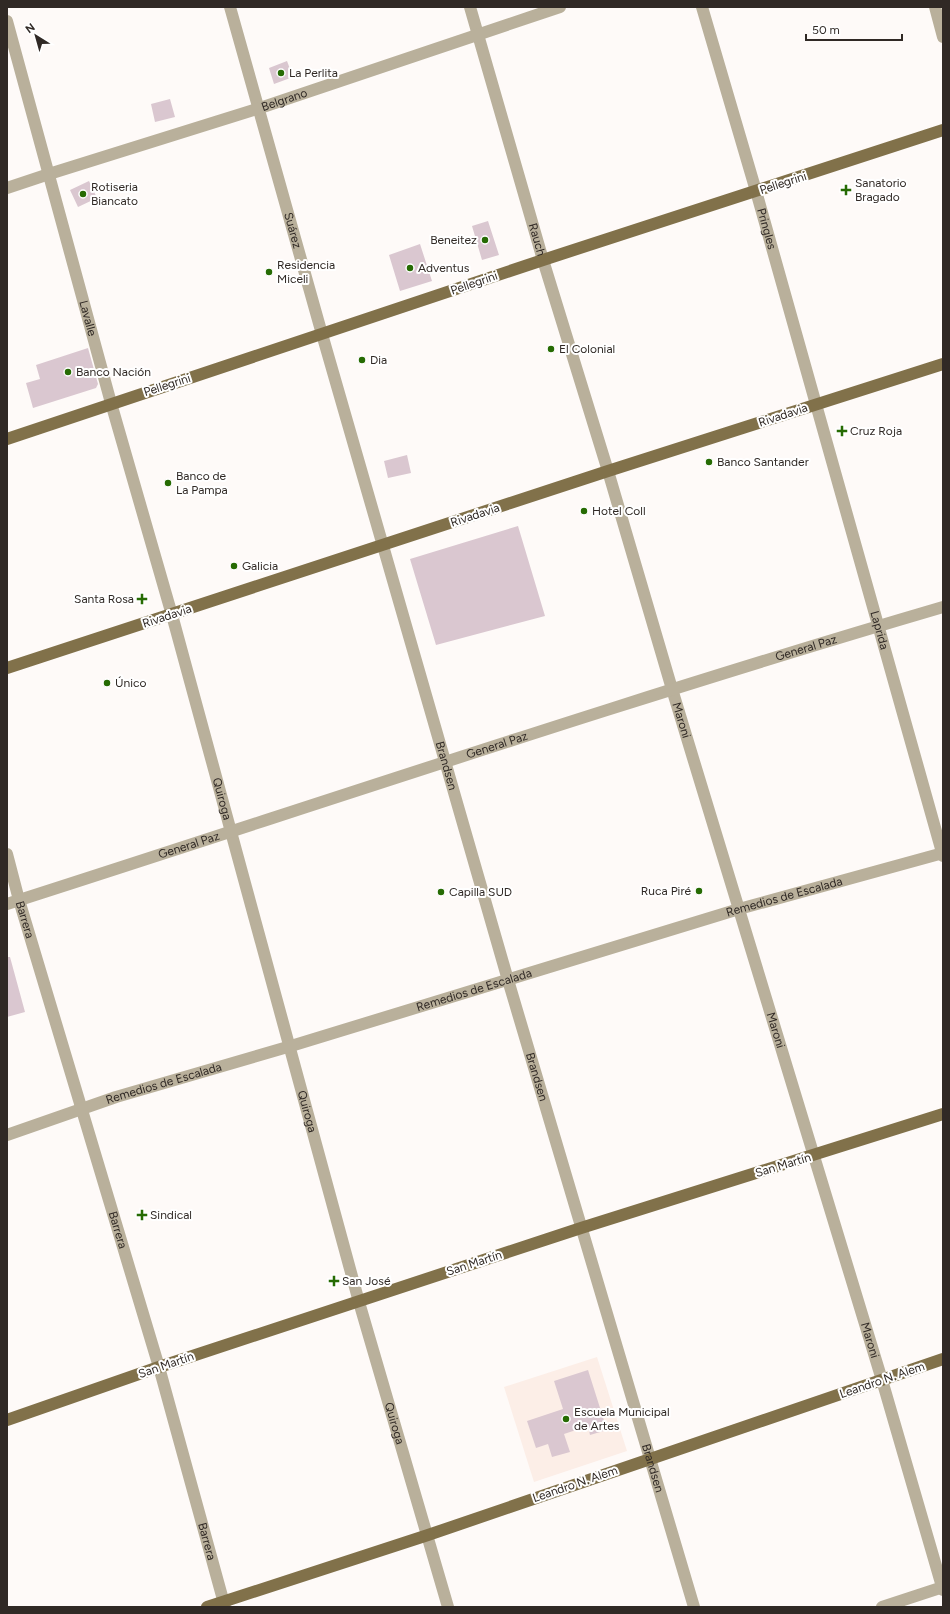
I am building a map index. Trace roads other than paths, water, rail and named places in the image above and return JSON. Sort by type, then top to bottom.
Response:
[{"type":"main road","name":"Pellegrini","points":[[7,439],[111,403],[543,260],[943,130]]},
{"type":"main road","name":"Rivadavia","points":[[7,668],[608,471],[943,364]]},
{"type":"main road","name":"San Martín","points":[[7,1420],[159,1367],[581,1228],[943,1114]]},
{"type":"main road","name":"Leandro N. Alem","points":[[207,1607],[224,1604],[943,1359]]},
{"type":"street","name":"Suárez","points":[[230,7],[260,108],[322,334],[383,545]]},
{"type":"street","name":"Rauch","points":[[470,7],[543,260],[608,471]]},
{"type":"street","name":"Belgrano","points":[[7,188],[260,108],[560,7]]},
{"type":"street","name":"Pringles","points":[[702,7],[756,191],[816,405]]},
{"type":"street","points":[[935,7],[943,37]]},
{"type":"street","name":"Lavalle","points":[[7,21],[111,403],[172,615]]},
{"type":"street","name":"Laprida","points":[[816,405],[877,626],[943,854]]},
{"type":"street","name":"Maroni","points":[[608,471],[672,690],[882,1380],[943,1588]]},
{"type":"street","name":"Brandsen","points":[[383,545],[508,980],[694,1607]]},
{"type":"street","name":"General Paz","points":[[7,904],[446,761],[877,626],[943,607]]},
{"type":"street","name":"Quiroga","points":[[172,615],[359,1302],[448,1607]]},
{"type":"street","name":"Barrera","points":[[7,854],[19,900],[159,1367],[224,1604]]},
{"type":"street","name":"Remedios de Escalada","points":[[7,1136],[116,1098],[739,909],[943,854]]},
{"type":"street","points":[[882,1607],[943,1588]]},
{"type":"place","name":"La Perlita","points":[[281,73]]},
{"type":"place","name":"Sanatorio Bragado","points":[[846,190]]},
{"type":"place","name":"Rotiseria Biancato","points":[[83,194]]},
{"type":"place","name":"Beneitez","points":[[485,240]]},
{"type":"place","name":"Adventus","points":[[410,268]]},
{"type":"place","name":"Residencia Miceli","points":[[269,272]]},
{"type":"place","name":"El Colonial","points":[[551,349]]},
{"type":"place","name":"Dia","points":[[362,360]]},
{"type":"place","name":"Banco Nación","points":[[68,372]]},
{"type":"place","name":"Cruz Roja","points":[[842,431]]},
{"type":"place","name":"Banco Santander","points":[[709,462]]},
{"type":"place","name":"Banco de La Pampa","points":[[168,483]]},
{"type":"place","name":"Hotel Coll","points":[[584,511]]},
{"type":"place","name":"Galicia","points":[[234,566]]},
{"type":"place","name":"Santa Rosa","points":[[142,599]]},
{"type":"place","name":"Único","points":[[107,683]]},
{"type":"place","name":"Ruca Piré","points":[[699,891]]},
{"type":"place","name":"Capilla SUD","points":[[441,892]]},
{"type":"place","name":"Sindical","points":[[142,1215]]},
{"type":"place","name":"San José","points":[[334,1281]]},
{"type":"place","name":"Escuela Municipal de Artes","points":[[566,1419]]}]
